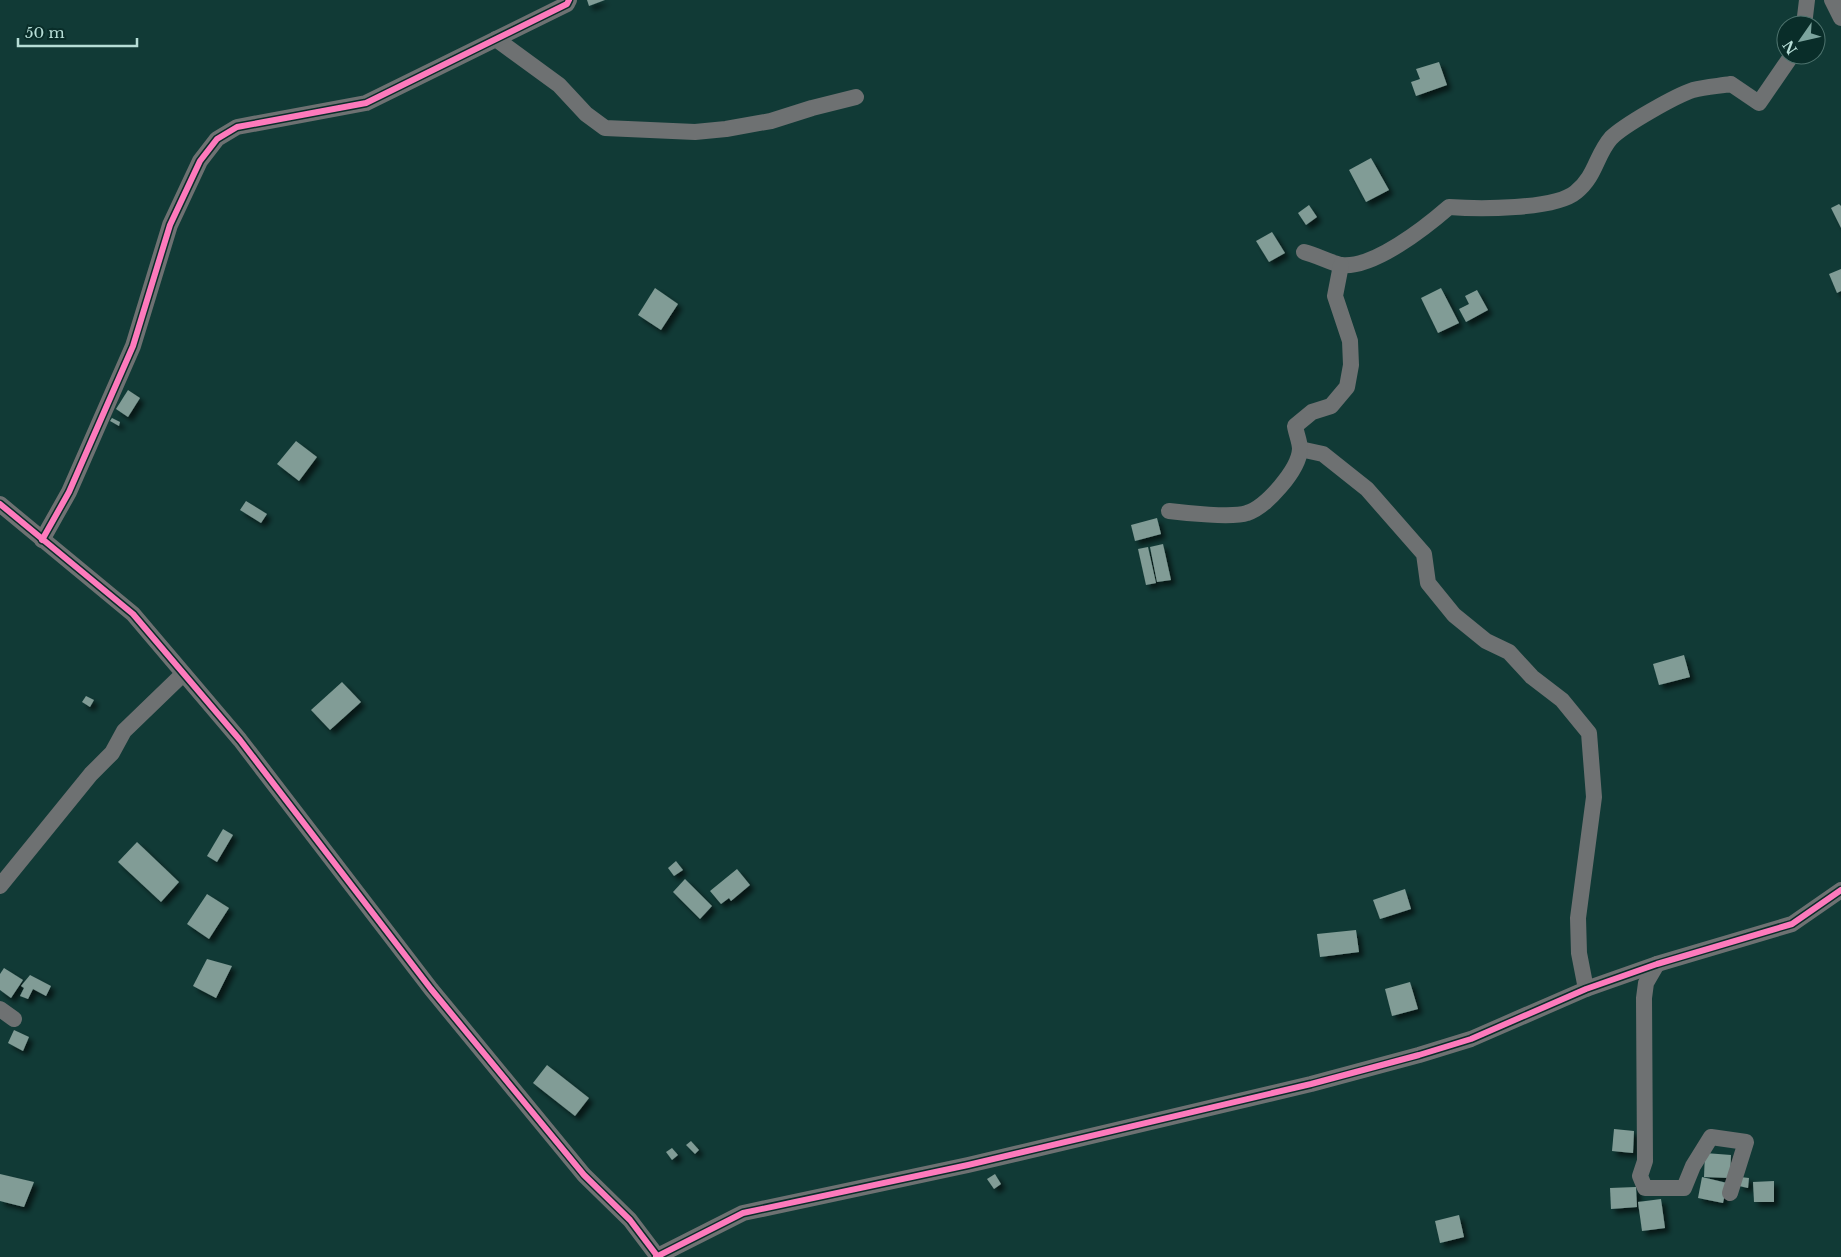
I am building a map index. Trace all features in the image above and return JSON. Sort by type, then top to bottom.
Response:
[{"type":"street","points":[[42,540],[69,492],[133,346],[170,225],[200,160],[217,139],[237,127],[366,103],[567,4],[569,0]]},
{"type":"street","points":[[1805,15],[1807,0]]},
{"type":"street","points":[[1832,0],[1841,18]]},
{"type":"street","points":[[496,39],[559,85],[586,114],[605,128],[695,132],[726,129],[772,121],[812,108],[856,97]]},
{"type":"street","points":[[1304,252],[1320,256],[1341,265],[1363,262],[1395,246],[1432,223],[1449,207],[1480,209],[1517,207],[1547,203],[1575,193],[1594,172],[1600,156],[1611,139],[1626,126],[1693,90],[1731,84],[1759,103],[1785,65]]},
{"type":"street","points":[[1169,511],[1191,514],[1247,513],[1268,498],[1289,476],[1300,449],[1295,426],[1312,412],[1331,406],[1347,387],[1350,365],[1350,341],[1335,296],[1341,265]]},
{"type":"street","points":[[1300,449],[1323,454],[1367,489],[1424,554],[1428,583],[1454,615],[1486,641],[1509,652],[1532,676],[1562,700],[1590,732],[1594,797],[1578,918],[1579,954],[1586,989]]},
{"type":"street","points":[[0,504],[133,614],[240,740],[431,989],[584,1175],[630,1220],[657,1257],[743,1213],[968,1166],[1312,1084],[1471,1039],[1586,989],[1657,964],[1792,924],[1841,890]]},
{"type":"street","points":[[0,886],[91,774],[112,753],[124,732],[183,674]]},
{"type":"street","points":[[1657,964],[1646,983],[1644,998],[1645,1161],[1640,1176],[1645,1188],[1684,1188],[1693,1166],[1711,1137],[1746,1142],[1730,1193]]},
{"type":"street","points":[[0,1009],[14,1019]]},
{"type":"building","points":[[587,0],[605,0],[589,6]]},
{"type":"building","points":[[1439,62],[1447,85],[1416,96],[1411,82],[1420,79],[1416,69]]},
{"type":"building","points":[[1371,158],[1389,190],[1366,202],[1349,170]]},
{"type":"building","points":[[1839,204],[1841,206],[1841,228],[1831,208]]},
{"type":"building","points":[[1309,205],[1317,217],[1306,225],[1298,213]]},
{"type":"building","points":[[1272,232],[1285,253],[1269,262],[1256,241]]},
{"type":"building","points":[[1841,269],[1841,291],[1837,293],[1829,274]]},
{"type":"building","points":[[655,288],[678,304],[661,330],[638,315]]},
{"type":"building","points":[[1441,288],[1459,323],[1438,333],[1421,298]]},
{"type":"building","points":[[1477,290],[1488,310],[1466,322],[1459,309],[1469,304],[1465,296]]},
{"type":"building","points":[[128,390],[140,398],[128,417],[116,409]]},
{"type":"building","points":[[112,418],[120,422],[119,426],[110,421]]},
{"type":"building","points":[[296,441],[317,457],[299,481],[277,464]]},
{"type":"building","points":[[246,501],[267,514],[261,523],[240,510]]},
{"type":"building","points":[[1157,518],[1161,534],[1135,541],[1131,525]]},
{"type":"building","points":[[1163,544],[1171,580],[1157,582],[1150,547]]},
{"type":"building","points":[[1148,547],[1156,583],[1146,585],[1138,549]]},
{"type":"building","points":[[1684,655],[1690,677],[1659,685],[1653,664]]},
{"type":"building","points":[[342,682],[361,702],[330,730],[311,710]]},
{"type":"building","points":[[86,696],[94,700],[90,707],[82,702]]},
{"type":"building","points":[[223,829],[233,835],[217,862],[207,856]]},
{"type":"building","points":[[137,842],[179,882],[161,902],[118,862]]},
{"type":"building","points":[[676,861],[683,870],[674,876],[668,868]]},
{"type":"building","points":[[737,869],[750,885],[731,901],[729,898],[721,904],[710,891]]},
{"type":"building","points":[[685,879],[712,906],[700,919],[673,892]]},
{"type":"building","points":[[1405,889],[1411,909],[1380,919],[1373,900]]},
{"type":"building","points":[[207,894],[229,908],[209,939],[187,924]]},
{"type":"building","points":[[1356,930],[1359,952],[1320,957],[1317,934]]},
{"type":"building","points":[[207,959],[232,966],[216,998],[193,986]]},
{"type":"building","points":[[4,968],[23,980],[11,998],[0,990],[0,974]]},
{"type":"building","points":[[30,975],[51,986],[46,996],[33,989],[28,999],[20,996],[24,988],[21,986]]},
{"type":"building","points":[[1410,982],[1418,1009],[1392,1016],[1385,989]]},
{"type":"building","points":[[14,1030],[29,1037],[23,1051],[8,1043]]},
{"type":"building","points":[[547,1065],[589,1098],[575,1116],[533,1083]]},
{"type":"building","points":[[1614,1129],[1634,1131],[1633,1153],[1612,1151]]},
{"type":"building","points":[[691,1141],[699,1150],[695,1154],[686,1145]]},
{"type":"building","points":[[672,1148],[678,1155],[672,1160],[666,1152]]},
{"type":"building","points":[[1705,1153],[1731,1155],[1730,1178],[1704,1177]]},
{"type":"building","points":[[0,1174],[34,1182],[24,1207],[0,1201]]},
{"type":"building","points":[[995,1174],[1001,1184],[994,1189],[987,1179]]},
{"type":"building","points":[[1702,1177],[1727,1183],[1723,1203],[1698,1198]]},
{"type":"building","points":[[1740,1177],[1749,1178],[1748,1188],[1739,1186]]},
{"type":"building","points":[[1774,1181],[1774,1202],[1754,1202],[1753,1182]]},
{"type":"building","points":[[1636,1187],[1637,1207],[1611,1209],[1610,1188]]},
{"type":"building","points":[[1661,1199],[1665,1228],[1642,1231],[1638,1202]]},
{"type":"building","points":[[1459,1215],[1464,1237],[1440,1243],[1435,1221]]},
{"type":"cycle path","points":[[42,540],[69,492],[133,346],[170,225],[200,161],[217,139],[237,127],[366,103],[567,4],[569,0]]},
{"type":"cycle path","points":[[0,504],[133,614],[240,740],[431,989],[584,1175],[630,1220],[658,1257]]},
{"type":"cycle path","points":[[656,1257],[743,1213],[968,1165],[1311,1084],[1471,1039],[1586,989],[1657,964],[1792,924],[1841,890]]}]
